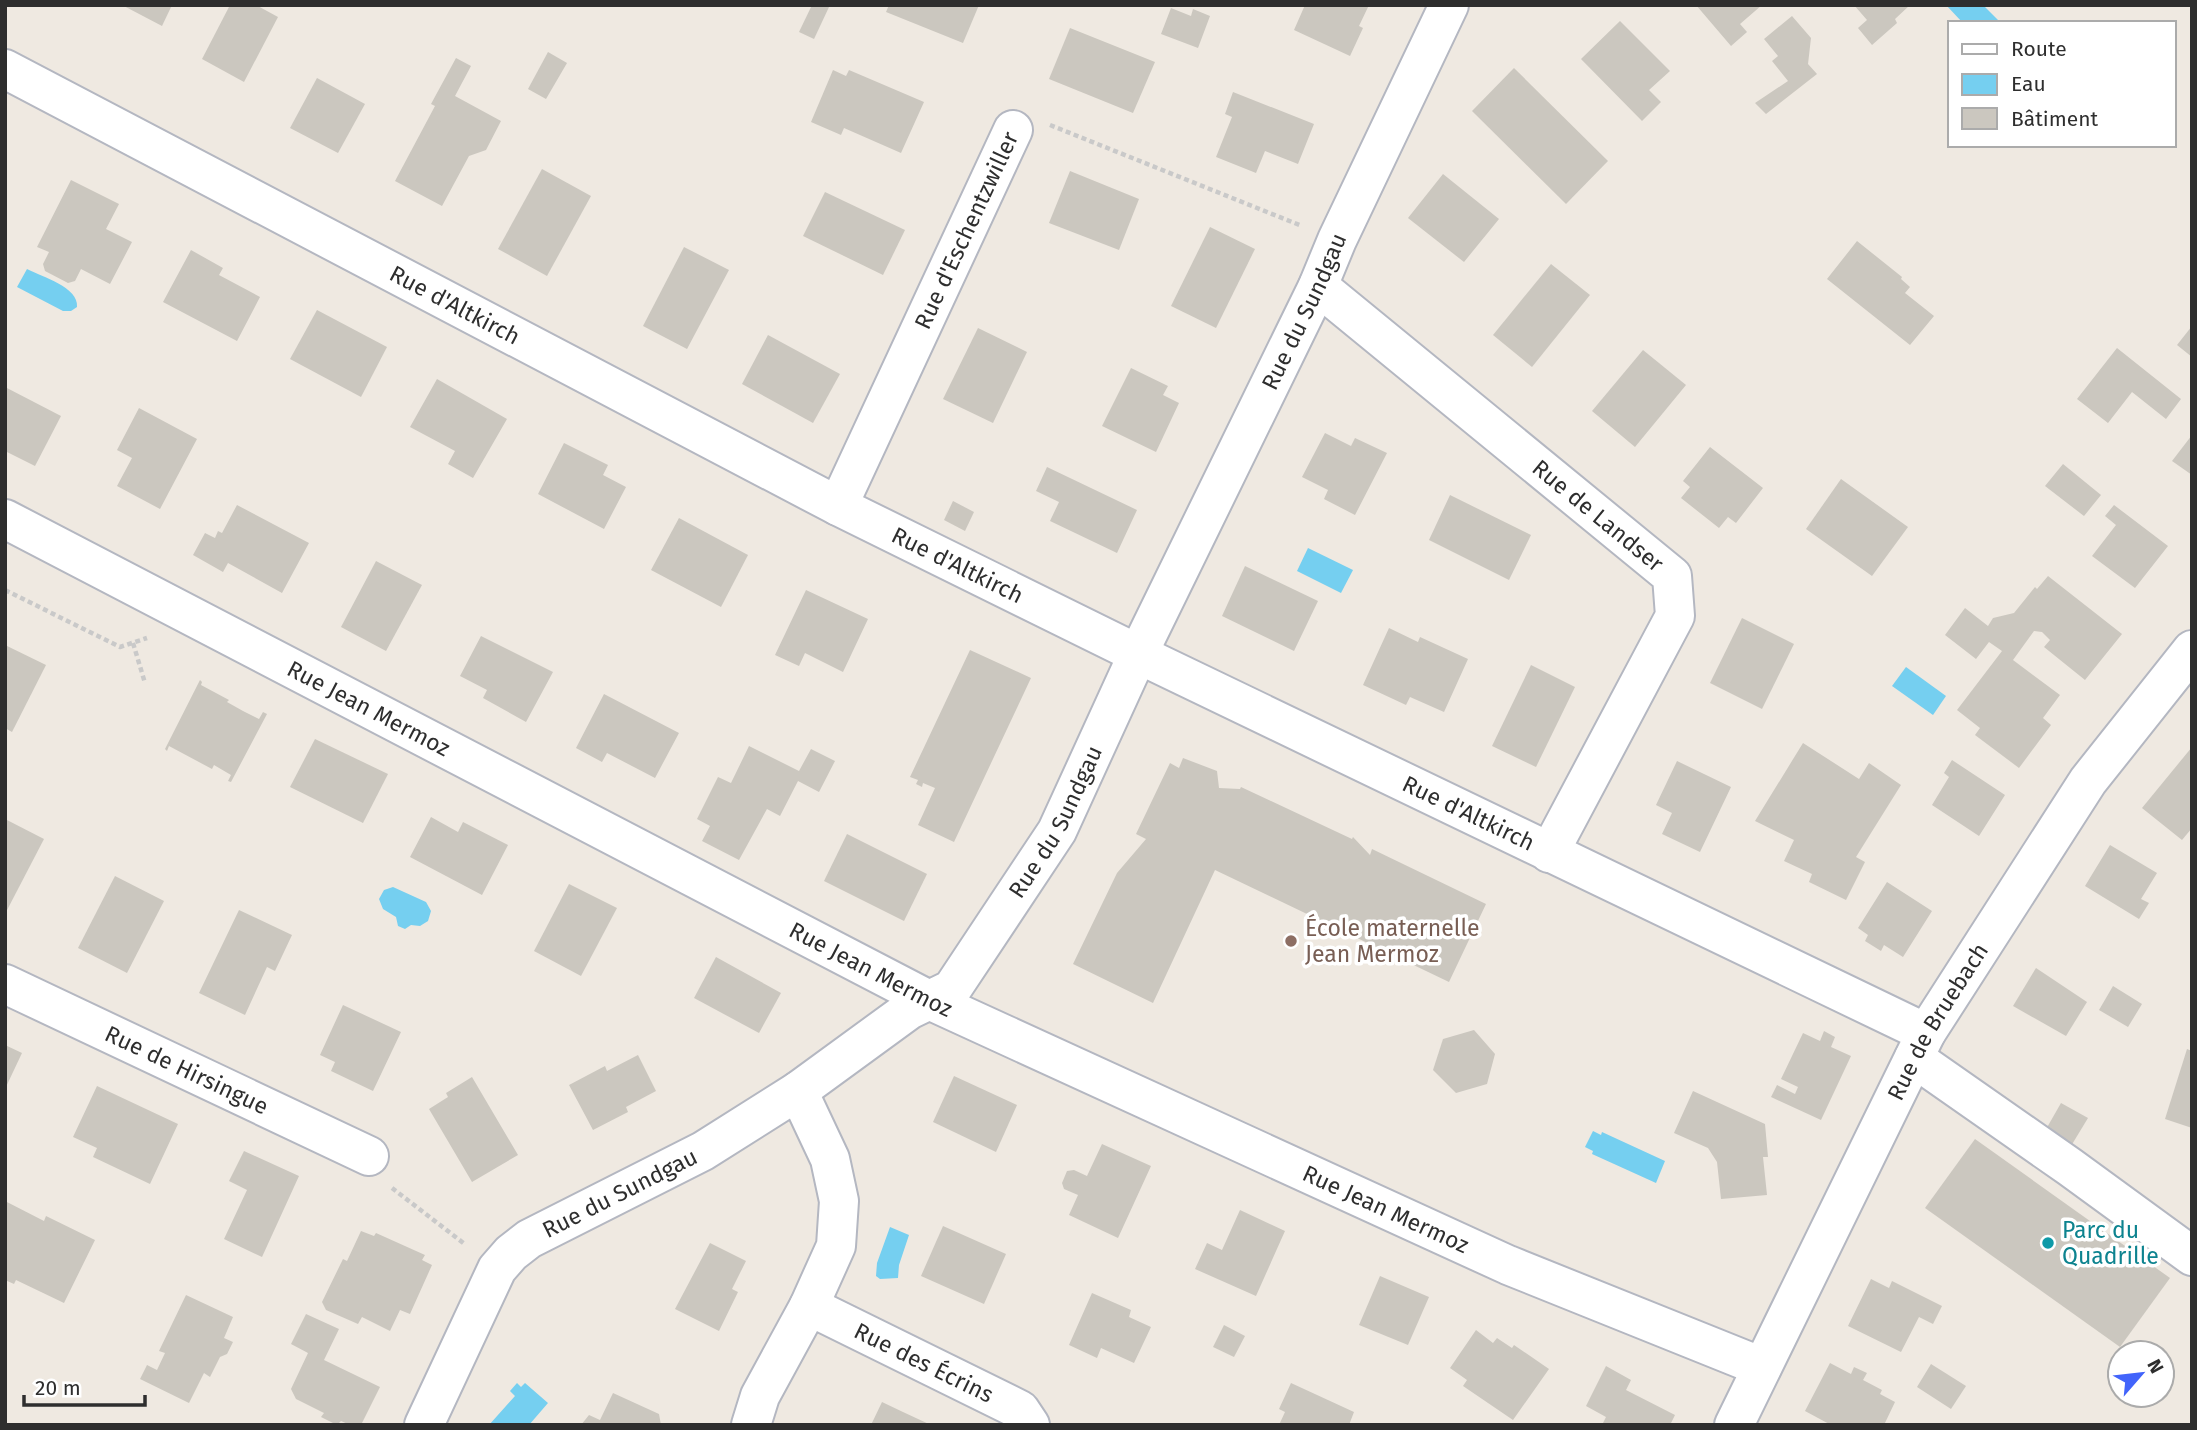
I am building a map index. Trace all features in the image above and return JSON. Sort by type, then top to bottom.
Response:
[{"type":"street","name":"Rue du Sundgau","points":[[424,1425],[497,1269],[511,1253],[529,1239],[703,1151],[798,1091],[909,1010],[952,989],[1057,831],[1138,654],[1318,286],[1337,240],[1449,5]]},
{"type":"street","name":"Rue d'Altkirch","points":[[5,69],[838,506],[1549,853],[1920,1045],[2070,1167],[2192,1256]]},
{"type":"street","name":"Rue d'Eschentzwiller","points":[[838,506],[1013,130]]},
{"type":"street","name":"Rue de Landser","points":[[1318,286],[1672,576],[1675,616],[1549,853]]},
{"type":"street","name":"Rue Jean Mermoz","points":[[5,519],[929,1000],[1508,1265],[1762,1367]]},
{"type":"street","name":"Rue de Bruebach","points":[[1734,1425],[1920,1045],[2088,781],[2192,650]]},
{"type":"street","name":"Rue de Hirsingue","points":[[5,984],[369,1156]]},
{"type":"street","points":[[751,1425],[760,1396],[809,1306],[836,1246],[839,1201],[830,1160],[798,1091]]},
{"type":"street","name":"Rue des Écrins","points":[[809,1306],[1020,1410],[1031,1425]]},
{"type":"path","name":"Rue d'Eschentzwiller","points":[[1013,130],[1050,125],[1312,230]]},
{"type":"path","points":[[5,590],[120,647],[159,634]]},
{"type":"path","points":[[133,643],[145,683]]},
{"type":"path","points":[[369,1156],[390,1187],[473,1250]]},
{"type":"water","points":[[1946,5],[1983,5],[1999,21],[1961,21]]},
{"type":"water","points":[[27,269],[66,288],[76,300],[77,307],[71,311],[63,311],[17,287]]},
{"type":"water","points":[[1308,548],[1353,570],[1341,593],[1297,571]]},
{"type":"water","points":[[1906,667],[1946,696],[1933,715],[1892,686]]},
{"type":"water","points":[[393,887],[426,902],[431,911],[428,921],[405,929],[398,926],[396,917],[383,909],[379,899],[384,890]]},
{"type":"water","points":[[1593,1131],[1601,1135],[1602,1132],[1665,1161],[1656,1183],[1592,1154],[1593,1151],[1585,1147]]},
{"type":"water","points":[[890,1227],[909,1235],[899,1265],[898,1278],[880,1279],[876,1276],[877,1263]]},
{"type":"water","points":[[517,1383],[521,1387],[525,1383],[548,1403],[529,1425],[489,1425],[515,1396],[510,1391]]},
{"type":"building","points":[[122,5],[172,5],[162,26]]},
{"type":"building","points":[[230,5],[256,5],[278,17],[244,82],[202,59]]},
{"type":"building","points":[[812,5],[829,7],[814,39],[799,32]]},
{"type":"building","points":[[889,5],[979,5],[963,43],[886,12]]},
{"type":"building","points":[[1305,5],[1369,5],[1359,26],[1363,28],[1350,56],[1294,30]]},
{"type":"building","points":[[1696,5],[1762,5],[1740,24],[1747,32],[1731,46]]},
{"type":"building","points":[[1854,5],[1910,5],[1895,19],[1897,23],[1872,45],[1858,28],[1867,20]]},
{"type":"building","points":[[1171,8],[1191,16],[1193,9],[1210,16],[1198,48],[1161,34]]},
{"type":"building","points":[[1792,16],[1811,38],[1808,64],[1817,74],[1766,114],[1755,103],[1788,81],[1772,61],[1778,56],[1764,39]]},
{"type":"building","points":[[1620,21],[1670,71],[1649,90],[1661,102],[1642,121],[1581,59]]},
{"type":"building","points":[[1070,28],[1155,62],[1133,113],[1049,79]]},
{"type":"building","points":[[548,52],[567,63],[546,99],[528,89]]},
{"type":"building","points":[[456,58],[471,66],[455,96],[501,121],[486,150],[469,156],[442,206],[395,181],[435,106],[431,104]]},
{"type":"building","points":[[1514,68],[1608,161],[1566,204],[1472,111]]},
{"type":"building","points":[[833,70],[846,76],[849,70],[924,102],[901,153],[844,128],[841,135],[811,122]]},
{"type":"building","points":[[317,78],[365,104],[338,153],[290,128]]},
{"type":"building","points":[[1233,92],[1314,124],[1298,164],[1265,151],[1256,173],[1216,157],[1232,117],[1225,114]]},
{"type":"building","points":[[542,169],[591,196],[547,276],[498,249]]},
{"type":"building","points":[[1070,171],[1139,199],[1119,250],[1049,223]]},
{"type":"building","points":[[1443,174],[1499,219],[1464,262],[1408,218]]},
{"type":"building","points":[[71,180],[119,204],[106,229],[132,242],[110,284],[81,269],[75,281],[68,283],[45,271],[43,264],[49,252],[37,247]]},
{"type":"building","points":[[825,192],[905,230],[883,275],[803,236]]},
{"type":"building","points":[[1210,227],[1255,249],[1216,328],[1171,306]]},
{"type":"building","points":[[1857,241],[1902,277],[1910,287],[1905,293],[1934,316],[1910,345],[1827,279]]},
{"type":"building","points":[[684,247],[729,270],[687,349],[643,326]]},
{"type":"building","points":[[191,250],[223,268],[219,275],[260,297],[237,341],[163,302]]},
{"type":"building","points":[[1551,264],[1590,295],[1532,367],[1493,335]]},
{"type":"building","points":[[317,310],[387,347],[361,397],[290,359]]},
{"type":"building","points":[[2192,326],[2192,357],[2177,345]]},
{"type":"building","points":[[978,328],[1027,352],[993,423],[943,399]]},
{"type":"building","points":[[768,335],[840,374],[813,423],[742,384]]},
{"type":"building","points":[[2117,348],[2181,399],[2166,419],[2132,392],[2108,423],[2077,399]]},
{"type":"building","points":[[1643,350],[1686,385],[1635,447],[1592,411]]},
{"type":"building","points":[[1131,368],[1168,386],[1163,395],[1179,403],[1156,452],[1102,426]]},
{"type":"building","points":[[437,379],[507,419],[473,478],[448,464],[455,451],[410,427]]},
{"type":"building","points":[[5,387],[61,416],[35,466],[5,451]]},
{"type":"building","points":[[139,408],[197,439],[160,509],[117,486],[132,458],[117,450]]},
{"type":"building","points":[[1325,433],[1351,446],[1355,438],[1387,453],[1355,515],[1324,499],[1328,490],[1302,477]]},
{"type":"building","points":[[2192,435],[2192,475],[2172,461]]},
{"type":"building","points":[[564,443],[608,465],[603,475],[626,487],[604,529],[538,494]]},
{"type":"building","points":[[1710,447],[1763,488],[1736,523],[1728,517],[1719,528],[1681,498],[1690,487],[1683,481]]},
{"type":"building","points":[[2063,464],[2101,495],[2084,516],[2045,486]]},
{"type":"building","points":[[1047,467],[1137,510],[1117,553],[1050,521],[1059,502],[1036,491]]},
{"type":"building","points":[[1841,479],[1908,527],[1872,576],[1806,529]]},
{"type":"building","points":[[1450,495],[1531,535],[1509,580],[1429,540]]},
{"type":"building","points":[[953,501],[974,512],[965,531],[944,520]]},
{"type":"building","points":[[237,505],[309,543],[282,593],[228,563],[223,572],[193,555],[205,533],[215,538],[218,531],[222,533]]},
{"type":"building","points":[[2114,505],[2168,546],[2135,588],[2092,556],[2116,525],[2105,516]]},
{"type":"building","points":[[679,518],[748,555],[721,607],[651,570]]},
{"type":"building","points":[[376,561],[422,585],[386,651],[341,627]]},
{"type":"building","points":[[1245,566],[1318,601],[1294,651],[1222,616]]},
{"type":"building","points":[[2048,576],[2122,634],[2085,680],[2044,647],[2050,640],[2042,632],[2034,631],[2013,660],[2060,695],[2043,718],[2051,725],[2019,768],[1975,735],[1980,728],[1957,710],[2002,651],[1989,642],[1976,659],[1945,635],[1965,608],[1988,626],[1993,618],[2014,613],[2035,587],[2037,589]]},
{"type":"building","points":[[806,590],[868,619],[843,672],[805,653],[799,666],[775,655]]},
{"type":"building","points":[[1742,618],[1794,644],[1762,709],[1710,683]]},
{"type":"building","points":[[1389,628],[1418,642],[1420,637],[1468,659],[1444,712],[1410,697],[1406,705],[1363,685]]},
{"type":"building","points":[[481,636],[553,672],[526,722],[483,698],[487,690],[460,676]]},
{"type":"building","points":[[5,645],[46,665],[12,732],[5,728]]},
{"type":"building","points":[[970,650],[1031,678],[954,842],[918,825],[935,788],[923,783],[922,787],[916,784],[918,780],[910,777]]},
{"type":"building","points":[[1531,665],[1575,687],[1536,767],[1492,746]]},
{"type":"building","points":[[200,680],[201,685],[243,711],[259,719],[263,712],[267,714],[231,782],[228,781],[231,775],[214,765],[212,769],[169,746],[167,751],[165,749]]},
{"type":"building","points":[[604,694],[679,733],[655,778],[607,753],[602,762],[576,748]]},
{"type":"building","points":[[315,739],[388,774],[363,823],[290,787]]},
{"type":"building","points":[[1803,743],[1859,779],[1869,763],[1901,785],[1856,857],[1865,862],[1846,900],[1809,882],[1812,874],[1784,861],[1794,840],[1755,821]]},
{"type":"building","points":[[749,746],[799,771],[811,749],[835,761],[819,792],[798,781],[780,816],[767,809],[739,860],[702,841],[710,826],[697,819],[718,777],[731,783]]},
{"type":"building","points":[[2192,747],[2192,828],[2182,840],[2142,808]]},
{"type":"building","points":[[1183,758],[1217,771],[1219,788],[1241,787],[1352,839],[1353,837],[1370,855],[1372,849],[1486,904],[1449,982],[1215,870],[1153,1003],[1073,964],[1117,873],[1146,839],[1136,834],[1170,763],[1179,768]]},
{"type":"building","points":[[1952,760],[2005,795],[1979,836],[1932,805],[1949,777],[1944,773]]},
{"type":"building","points":[[1677,761],[1731,787],[1700,852],[1662,834],[1672,813],[1656,805]]},
{"type":"building","points":[[431,817],[458,832],[463,822],[508,845],[482,895],[410,857]]},
{"type":"building","points":[[5,819],[44,839],[5,914]]},
{"type":"building","points":[[847,834],[927,874],[904,921],[824,881]]},
{"type":"building","points":[[2110,845],[2157,873],[2141,899],[2149,903],[2139,919],[2085,886]]},
{"type":"building","points":[[115,876],[164,901],[127,973],[78,948]]},
{"type":"building","points":[[1887,882],[1932,911],[1903,957],[1884,945],[1881,951],[1865,941],[1868,935],[1858,928]]},
{"type":"building","points":[[569,884],[617,908],[581,976],[534,951]]},
{"type":"building","points":[[239,910],[292,935],[275,971],[267,967],[245,1015],[199,993]]},
{"type":"building","points":[[716,957],[781,993],[759,1033],[694,998]]},
{"type":"building","points":[[2036,968],[2087,1002],[2066,1036],[2013,1006]]},
{"type":"building","points":[[2113,986],[2142,1004],[2128,1027],[2099,1010]]},
{"type":"building","points":[[343,1005],[401,1032],[373,1091],[331,1071],[335,1062],[320,1055]]},
{"type":"building","points":[[1474,1030],[1495,1054],[1487,1084],[1456,1093],[1433,1070],[1443,1039]]},
{"type":"building","points":[[1824,1031],[1835,1037],[1831,1047],[1851,1056],[1821,1120],[1771,1097],[1777,1085],[1795,1094],[1798,1087],[1781,1079],[1803,1033],[1820,1041]]},
{"type":"building","points":[[5,1045],[22,1053],[5,1089]]},
{"type":"building","points":[[2187,1049],[2192,1051],[2192,1128],[2165,1119]]},
{"type":"building","points":[[638,1055],[656,1091],[626,1107],[628,1112],[593,1130],[569,1085],[605,1066],[607,1071]]},
{"type":"building","points":[[954,1076],[1017,1105],[996,1152],[933,1122]]},
{"type":"building","points":[[472,1077],[518,1155],[472,1182],[429,1109],[448,1097],[446,1093]]},
{"type":"building","points":[[97,1086],[178,1124],[150,1184],[93,1157],[97,1148],[73,1137]]},
{"type":"building","points":[[1693,1091],[1765,1124],[1768,1157],[1763,1157],[1767,1195],[1721,1199],[1717,1162],[1708,1148],[1674,1133]]},
{"type":"building","points":[[2061,1103],[2088,1118],[2071,1146],[2045,1131]]},
{"type":"building","name":"Parc du Quadrille","points":[[1975,1139],[2170,1278],[2126,1339],[2109,1339],[1925,1208]]},
{"type":"building","points":[[1102,1144],[1151,1166],[1118,1238],[1069,1215],[1078,1195],[1064,1189],[1062,1183],[1067,1171],[1074,1170],[1087,1176]]},
{"type":"building","points":[[244,1151],[299,1176],[262,1257],[224,1239],[247,1190],[229,1181]]},
{"type":"building","points":[[5,1201],[44,1221],[46,1216],[95,1240],[64,1303],[16,1280],[14,1284],[5,1280]]},
{"type":"building","points":[[1240,1210],[1285,1231],[1256,1296],[1195,1269],[1207,1243],[1222,1250]]},
{"type":"building","points":[[943,1226],[1006,1254],[984,1304],[921,1276]]},
{"type":"building","points":[[361,1231],[374,1236],[376,1233],[425,1255],[422,1260],[432,1265],[410,1314],[400,1310],[390,1331],[362,1317],[358,1324],[326,1310],[322,1302],[343,1259],[347,1261]]},
{"type":"building","points":[[710,1243],[746,1261],[732,1289],[738,1292],[719,1331],[675,1309]]},
{"type":"building","points":[[1380,1276],[1429,1297],[1408,1345],[1359,1325]]},
{"type":"building","points":[[1871,1279],[1889,1288],[1892,1281],[1942,1306],[1933,1324],[1919,1317],[1901,1352],[1848,1326]]},
{"type":"building","points":[[1092,1293],[1131,1310],[1129,1317],[1151,1327],[1134,1363],[1101,1348],[1097,1358],[1069,1345]]},
{"type":"building","points":[[186,1295],[233,1317],[224,1338],[233,1342],[227,1354],[220,1357],[210,1377],[204,1373],[189,1403],[140,1379],[147,1365],[157,1370],[165,1353],[159,1351]]},
{"type":"building","points":[[306,1314],[339,1329],[324,1360],[380,1387],[361,1425],[350,1425],[341,1421],[337,1425],[321,1417],[324,1413],[296,1399],[291,1389],[308,1353],[291,1344]]},
{"type":"building","points":[[1224,1325],[1245,1336],[1234,1357],[1213,1347]]},
{"type":"building","points":[[1476,1330],[1493,1343],[1497,1338],[1512,1348],[1514,1345],[1549,1369],[1513,1420],[1463,1386],[1467,1380],[1450,1368]]},
{"type":"building","points":[[1830,1363],[1851,1374],[1854,1367],[1867,1373],[1863,1380],[1882,1390],[1880,1394],[1895,1402],[1884,1425],[1831,1425],[1805,1411]]},
{"type":"building","points":[[1931,1364],[1966,1386],[1951,1409],[1917,1387]]},
{"type":"building","points":[[1606,1366],[1631,1380],[1626,1390],[1675,1415],[1670,1425],[1602,1425],[1606,1417],[1586,1406]]},
{"type":"building","points":[[1291,1383],[1354,1412],[1349,1425],[1279,1425],[1285,1412],[1279,1409]]},
{"type":"building","points":[[613,1393],[659,1414],[661,1425],[581,1425],[589,1415],[600,1420]]},
{"type":"building","points":[[882,1402],[903,1412],[931,1425],[871,1425]]},
{"type":"place","name":"École maternelle Jean Mermoz","points":[[1291,941]]},
{"type":"place","name":"Parc du Quadrille","points":[[2048,1243]]}]
